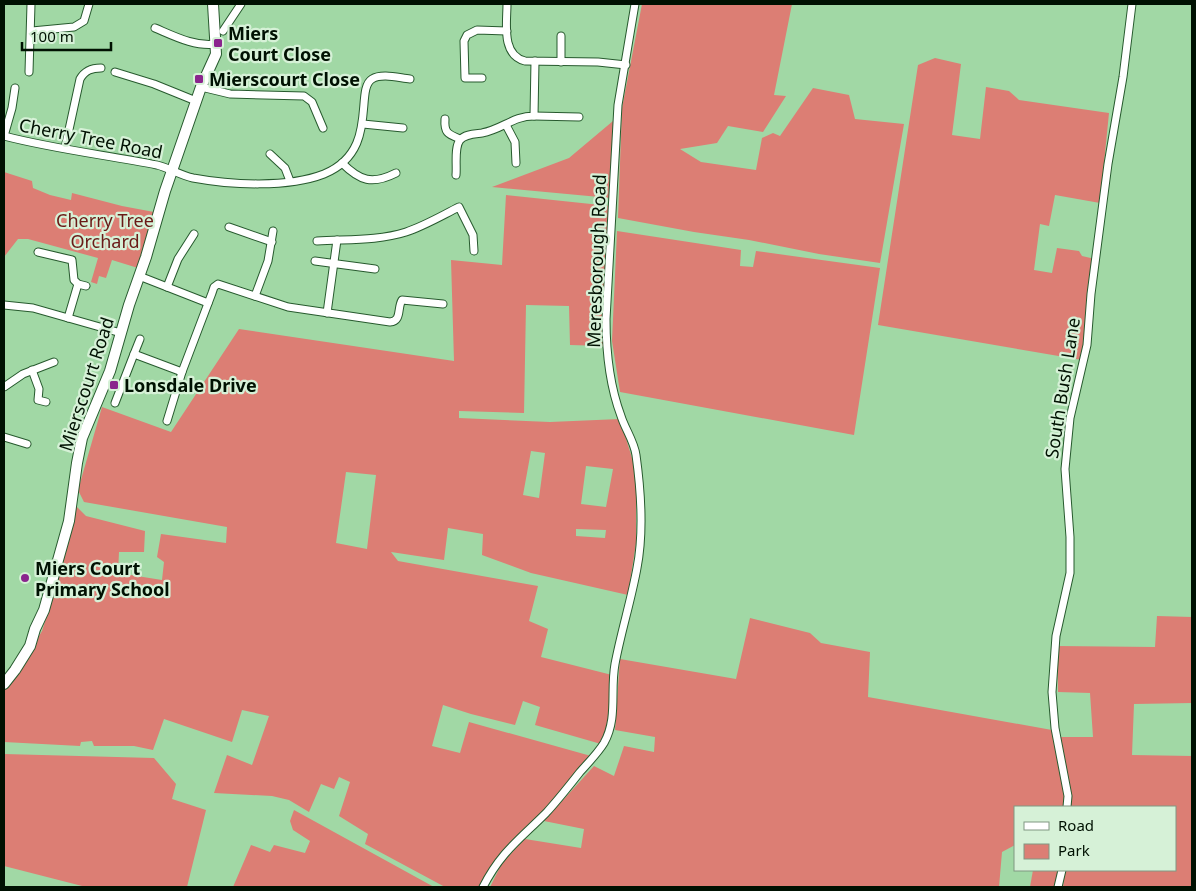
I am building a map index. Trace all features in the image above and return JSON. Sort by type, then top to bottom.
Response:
[{"type":"street","points":[[29,72],[32,4]]},
{"type":"street","points":[[32,31],[74,27],[84,21],[89,4]]},
{"type":"street","name":"Mierscourt Road","points":[[4,684],[30,646],[35,629],[44,610],[69,520],[82,438],[105,385],[172,171],[201,87],[215,58],[216,44],[213,4]]},
{"type":"street","points":[[223,31],[241,4]]},
{"type":"street","points":[[507,4],[508,44],[514,56],[521,60],[626,65]]},
{"type":"street","name":"Meresborough Road","points":[[483,887],[491,871],[504,854],[547,812],[601,748],[612,721],[614,667],[637,568],[640,536],[640,486],[635,452],[621,417],[610,380],[606,346],[607,294],[618,105],[635,4]]},
{"type":"street","name":"South Bush Lane","points":[[1068,806],[1068,796],[1055,728],[1052,692],[1056,636],[1070,573],[1066,461],[1070,418],[1087,345],[1091,294],[1108,164],[1123,77],[1132,4]]},
{"type":"street","points":[[155,28],[193,43],[216,44]]},
{"type":"street","points":[[482,78],[465,78],[464,41],[467,35],[478,30],[507,31]]},
{"type":"street","points":[[560,36],[561,62]]},
{"type":"street","points":[[534,116],[535,61]]},
{"type":"street","points":[[65,148],[80,79],[86,71],[101,68]]},
{"type":"street","points":[[115,72],[154,84],[196,101]]},
{"type":"street","points":[[396,173],[379,180],[367,180],[357,176],[342,163],[356,146],[363,124],[365,93],[370,81],[373,78],[382,76],[410,79]]},
{"type":"street","points":[[201,87],[230,94],[291,94],[304,96],[312,102],[322,128]]},
{"type":"street","points":[[4,136],[12,108],[15,88]]},
{"type":"street","points":[[456,175],[457,148],[460,140],[466,136],[496,130],[521,117],[579,117]]},
{"type":"street","points":[[445,119],[444,128],[448,134],[460,140]]},
{"type":"street","points":[[363,124],[404,128]]},
{"type":"street","points":[[506,125],[517,148],[516,164]]},
{"type":"street","name":"Cherry Tree Road","points":[[4,136],[159,166],[193,178],[232,182],[268,183],[290,181],[327,173],[342,163]]},
{"type":"street","points":[[270,154],[285,168],[290,181]]},
{"type":"street","points":[[317,241],[397,235],[422,226],[459,207],[473,235],[474,251]]},
{"type":"street","points":[[229,228],[272,242]]},
{"type":"street","points":[[255,296],[268,261],[273,231]]},
{"type":"street","points":[[166,287],[178,259],[194,234]]},
{"type":"street","points":[[327,313],[337,240]]},
{"type":"street","points":[[38,252],[72,260],[74,280],[78,284],[86,286]]},
{"type":"street","points":[[315,260],[375,269]]},
{"type":"street","points":[[139,276],[208,303]]},
{"type":"street","points":[[68,318],[78,284]]},
{"type":"street","points":[[167,421],[182,372],[214,287],[218,284],[288,308],[393,322],[397,319],[399,304],[404,299],[443,304]]},
{"type":"street","points":[[4,305],[33,308],[120,334]]},
{"type":"street","points":[[115,403],[140,339]]},
{"type":"street","points":[[134,354],[182,372]]},
{"type":"street","points":[[4,387],[32,370],[54,362]]},
{"type":"street","points":[[32,370],[39,388],[38,400],[46,402]]},
{"type":"street","points":[[4,437],[27,444]]},
{"type":"street","points":[[1058,887],[1062,871]]},
{"type":"green space","points":[[642,4],[792,4],[774,95],[786,96],[763,132],[728,126],[717,143],[680,149],[701,162],[756,170],[762,138],[773,133],[780,136],[813,88],[849,95],[855,119],[904,124],[880,263],[618,218],[622,108]]},
{"type":"green space","points":[[935,58],[961,64],[952,135],[980,139],[986,87],[1009,91],[1019,100],[1109,113],[1100,203],[1055,195],[1049,226],[1040,224],[1034,270],[1052,273],[1057,248],[1079,251],[1082,256],[1095,259],[1082,360],[878,325],[918,65]]},
{"type":"green space","points":[[613,121],[610,198],[492,187],[569,158]]},
{"type":"green space","name":"Cherry Tree Orchard","points":[[4,172],[32,181],[33,188],[50,195],[71,200],[72,193],[154,212],[138,268],[112,260],[106,278],[99,276],[97,284],[91,282],[98,258],[28,239],[18,239],[4,257]]},
{"type":"green space","points":[[506,195],[610,206],[604,346],[570,345],[569,306],[526,305],[524,413],[459,411],[459,418],[550,422],[620,419],[636,471],[636,543],[628,595],[531,573],[482,555],[483,534],[448,528],[444,560],[391,552],[398,561],[538,586],[529,621],[548,629],[541,657],[612,675],[609,724],[601,744],[535,725],[540,707],[523,701],[515,725],[443,705],[432,746],[460,753],[469,722],[591,756],[537,819],[501,852],[480,887],[445,887],[365,844],[368,834],[339,816],[350,782],[339,777],[334,789],[321,784],[309,812],[289,800],[272,796],[214,793],[227,755],[252,765],[269,716],[242,710],[232,742],[164,719],[153,750],[134,746],[94,746],[92,741],[81,742],[80,746],[4,742],[4,690],[14,678],[42,631],[62,568],[76,506],[86,516],[145,531],[144,552],[119,552],[118,573],[162,580],[164,562],[157,557],[161,534],[226,543],[227,527],[84,502],[78,490],[102,407],[171,432],[239,329],[454,361],[451,260],[502,265]],"holes":[[[591,316],[596,316],[596,321],[599,322],[601,330],[591,330]],[[531,451],[545,453],[539,498],[523,495]],[[586,466],[613,469],[606,507],[581,504]],[[346,472],[376,475],[367,549],[336,543]],[[576,529],[606,530],[605,538],[576,536]]]},
{"type":"green space","points":[[617,231],[741,250],[740,266],[753,267],[756,251],[880,268],[854,435],[620,392],[612,341]]},
{"type":"green space","points":[[1157,616],[1192,617],[1192,703],[1134,704],[1132,755],[1192,756],[1192,887],[1063,887],[1065,871],[1176,871],[1176,806],[1069,806],[1058,737],[1093,737],[1090,693],[1058,692],[1057,646],[1155,647]]},
{"type":"green space","points":[[750,618],[810,633],[821,643],[870,652],[868,697],[1052,730],[1065,796],[1064,806],[1014,806],[1014,846],[1002,852],[999,887],[490,887],[502,863],[525,839],[581,848],[584,829],[544,821],[594,766],[614,776],[624,746],[654,752],[655,737],[615,730],[620,659],[736,679]]},
{"type":"green space","points":[[4,754],[154,758],[176,784],[172,799],[206,810],[187,887],[86,887],[4,866]]},
{"type":"green space","points":[[294,810],[434,887],[233,887],[251,845],[270,852],[274,845],[305,853],[310,841],[293,830],[290,821]]},
{"type":"green space","points":[[1033,871],[1060,871],[1056,887],[1030,887]]},
{"type":"place","name":"Miers Court Close","points":[[218,43]]},
{"type":"place","name":"Mierscourt Close","points":[[199,79]]},
{"type":"place","name":"Lonsdale Drive","points":[[114,385]]},
{"type":"place","name":"Miers Court Primary School","points":[[25,578]]}]
